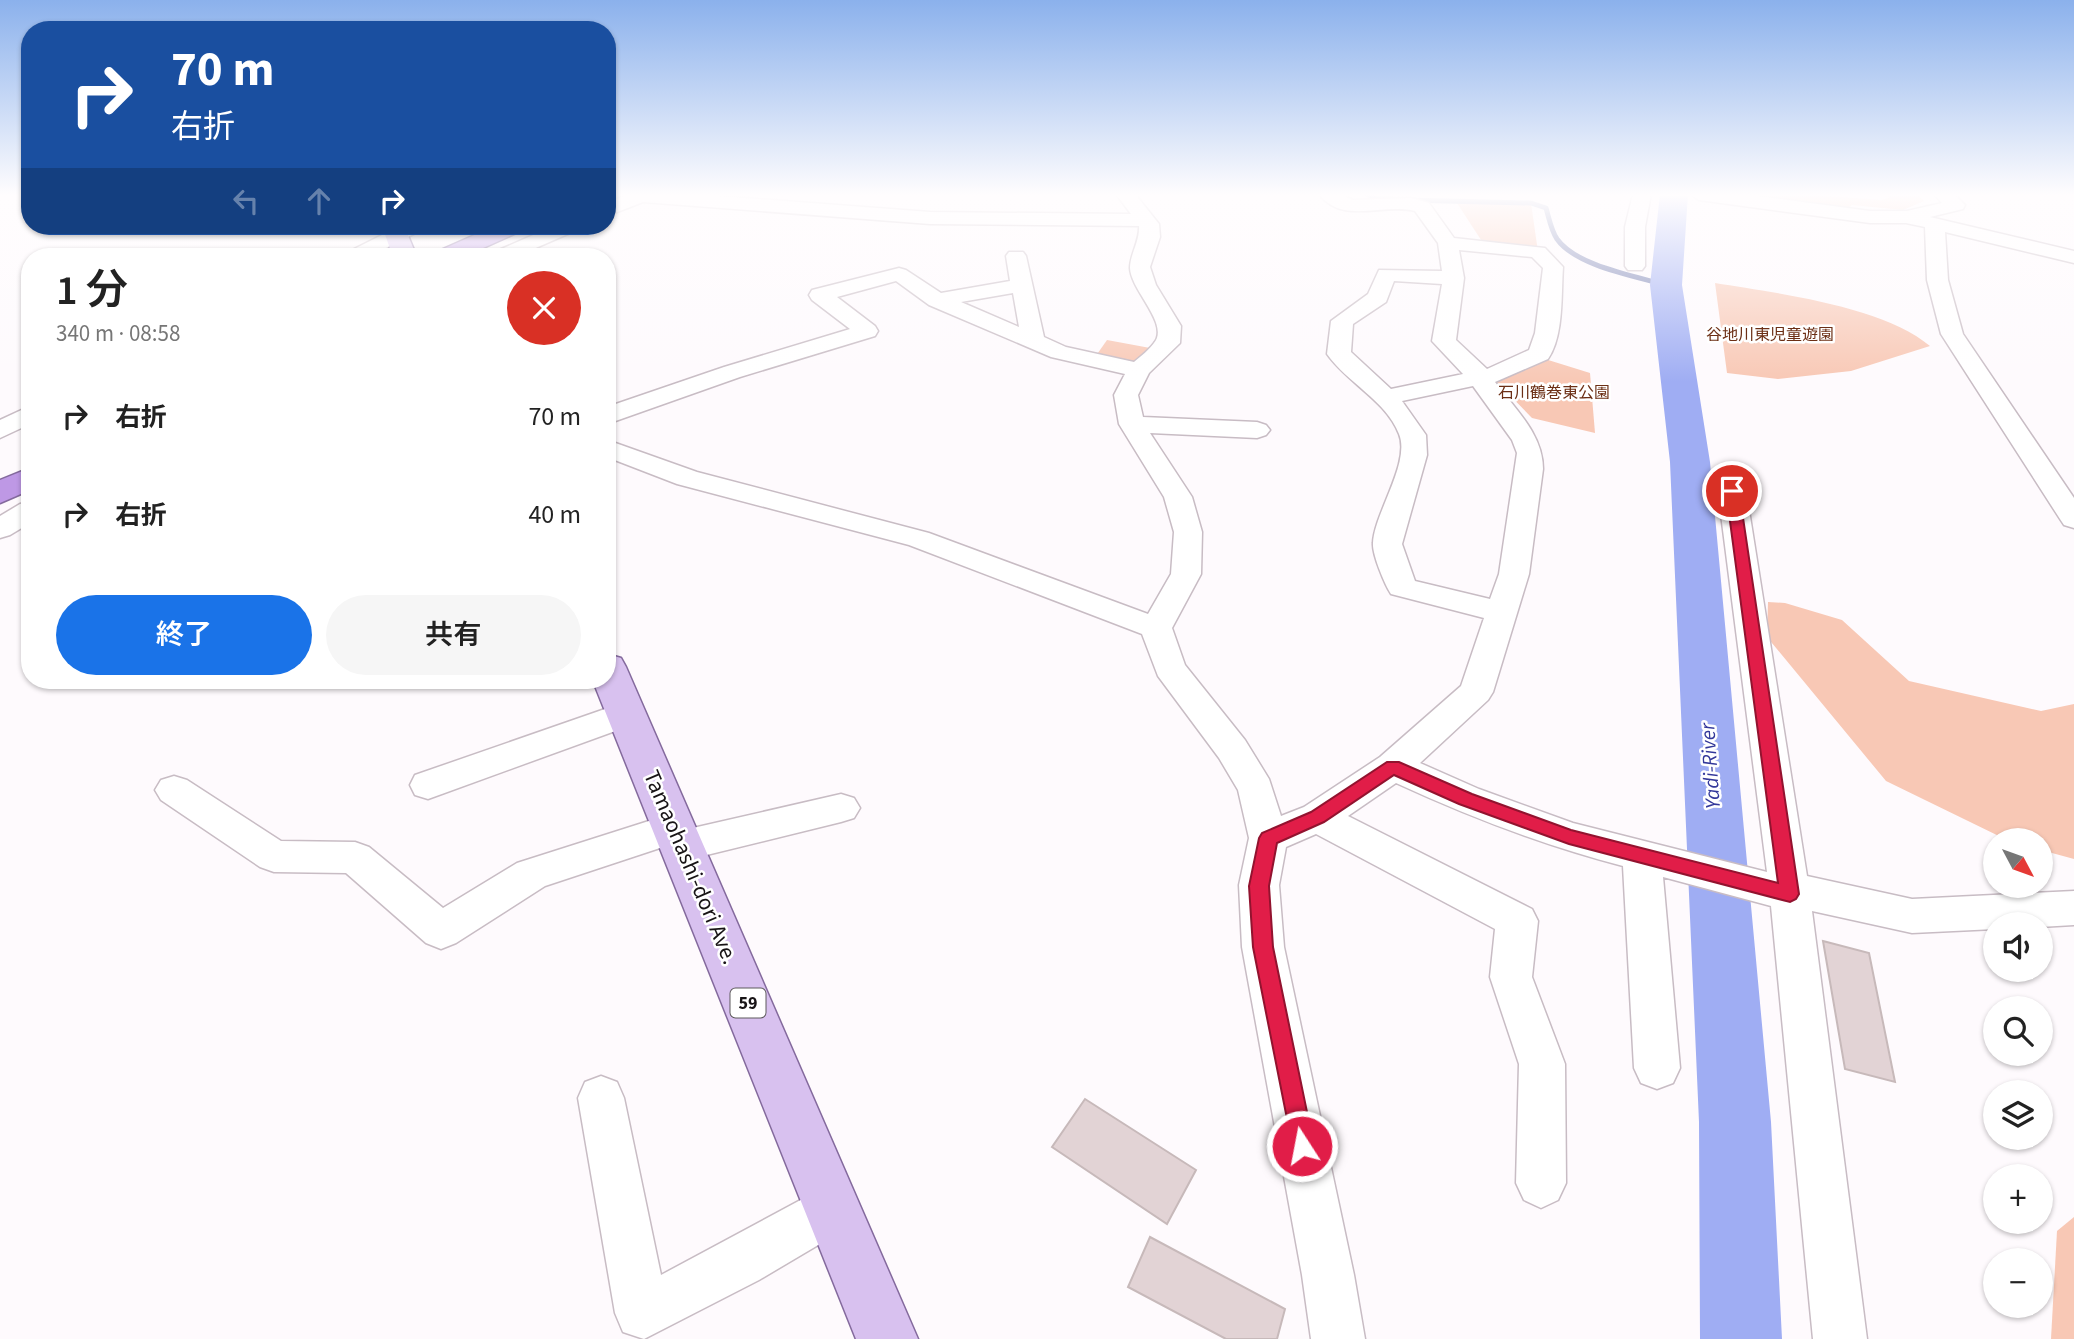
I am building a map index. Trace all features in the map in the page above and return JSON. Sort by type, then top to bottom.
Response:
[{"type":"highway","points":[[0,468],[21,457]]},
{"type":"highway","points":[[0,493],[21,482]]},
{"type":"main road","name":"Tamaohashi-dori Ave.","points":[[616,687],[887,1339]]},
{"type":"street","points":[[1016,256],[1033,341]]},
{"type":"street","points":[[1144,256],[1140,267],[1145,285],[1170,326],[1168,343],[1139,370],[1126,395],[1132,424],[1178,497],[1188,532],[1186,574],[1156,628],[1170,668],[1232,749],[1256,789],[1268,838],[1259,886],[1263,947],[1338,1339]]},
{"type":"street","points":[[1268,838],[1317,817],[1393,767],[1476,692],[1514,574],[1530,453],[1525,439],[1478,376],[1444,341],[1453,278],[1450,256]]},
{"type":"street","points":[[1386,397],[1478,376],[1494,375],[1540,354],[1553,267],[1542,256]]},
{"type":"street","points":[[1635,256],[1635,266]]},
{"type":"street","points":[[1934,256],[1934,270],[1941,304],[1952,334],[2074,519]]},
{"type":"street","points":[[616,413],[732,372],[867,331],[820,295],[899,274],[937,300],[1059,352],[1139,370]]},
{"type":"street","points":[[1453,278],[1386,274],[1378,297],[1342,321],[1339,354],[1386,397],[1413,435],[1414,455],[1387,544],[1402,587],[1502,612]]},
{"type":"street","points":[[937,300],[1021,285]]},
{"type":"street","points":[[0,430],[21,419]]},
{"type":"street","points":[[1132,424],[1257,430]]},
{"type":"street","points":[[616,451],[687,478],[919,539],[1156,628]]},
{"type":"street","points":[[1732,491],[1840,1339]]},
{"type":"street","points":[[0,528],[21,515]]},
{"type":"street","points":[[428,785],[628,713]]},
{"type":"street","points":[[1393,767],[1466,799],[1569,836],[1784,891],[1912,916],[2074,908]]},
{"type":"street","points":[[174,790],[274,856],[355,858],[441,931],[531,874],[678,837],[841,808]]},
{"type":"street","points":[[1317,817],[1517,921],[1511,977],[1542,1064],[1541,1182]]},
{"type":"street","points":[[1647,856],[1657,1068]]},
{"type":"street","points":[[601,1098],[642,1313],[741,1262],[834,1207]]},
{"type":"green space","name":"谷地川東児童遊園","points":[[1715,283],[1828,303],[1857,311],[1910,332],[1930,346],[1851,371],[1778,379],[1727,373]]},
{"type":"green space","points":[[1107,340],[1161,350],[1139,370],[1093,360]]},
{"type":"green space","name":"石川鶴巻東公園","points":[[1545,359],[1590,373],[1595,433],[1532,418],[1495,380]]},
{"type":"green space","points":[[1768,602],[1785,603],[1842,620],[1909,681],[2041,711],[2074,704],[2074,859],[2053,853],[2053,828],[1983,828],[1886,781],[1767,637]]},
{"type":"green space","points":[[2074,1217],[2074,1339],[2051,1339],[2057,1231]]},
{"type":"building","points":[[1823,941],[1869,953],[1895,1082],[1845,1069]]},
{"type":"building","points":[[1085,1099],[1196,1170],[1167,1224],[1052,1147]]},
{"type":"building","points":[[1150,1237],[1285,1309],[1277,1339],[1226,1339],[1128,1287]]},
{"type":"waterway","points":[[1579,256],[1607,269],[1666,285]]},
{"type":"waterway","name":"Yadi-River","points":[[1669,256],[1666,285],[1690,462],[1735,1122],[1741,1339]]},
{"type":"route","points":[[1302,1146],[1263,947],[1259,886],[1268,838],[1317,817],[1393,767],[1466,799],[1569,836],[1790,894],[1732,491]]}]
